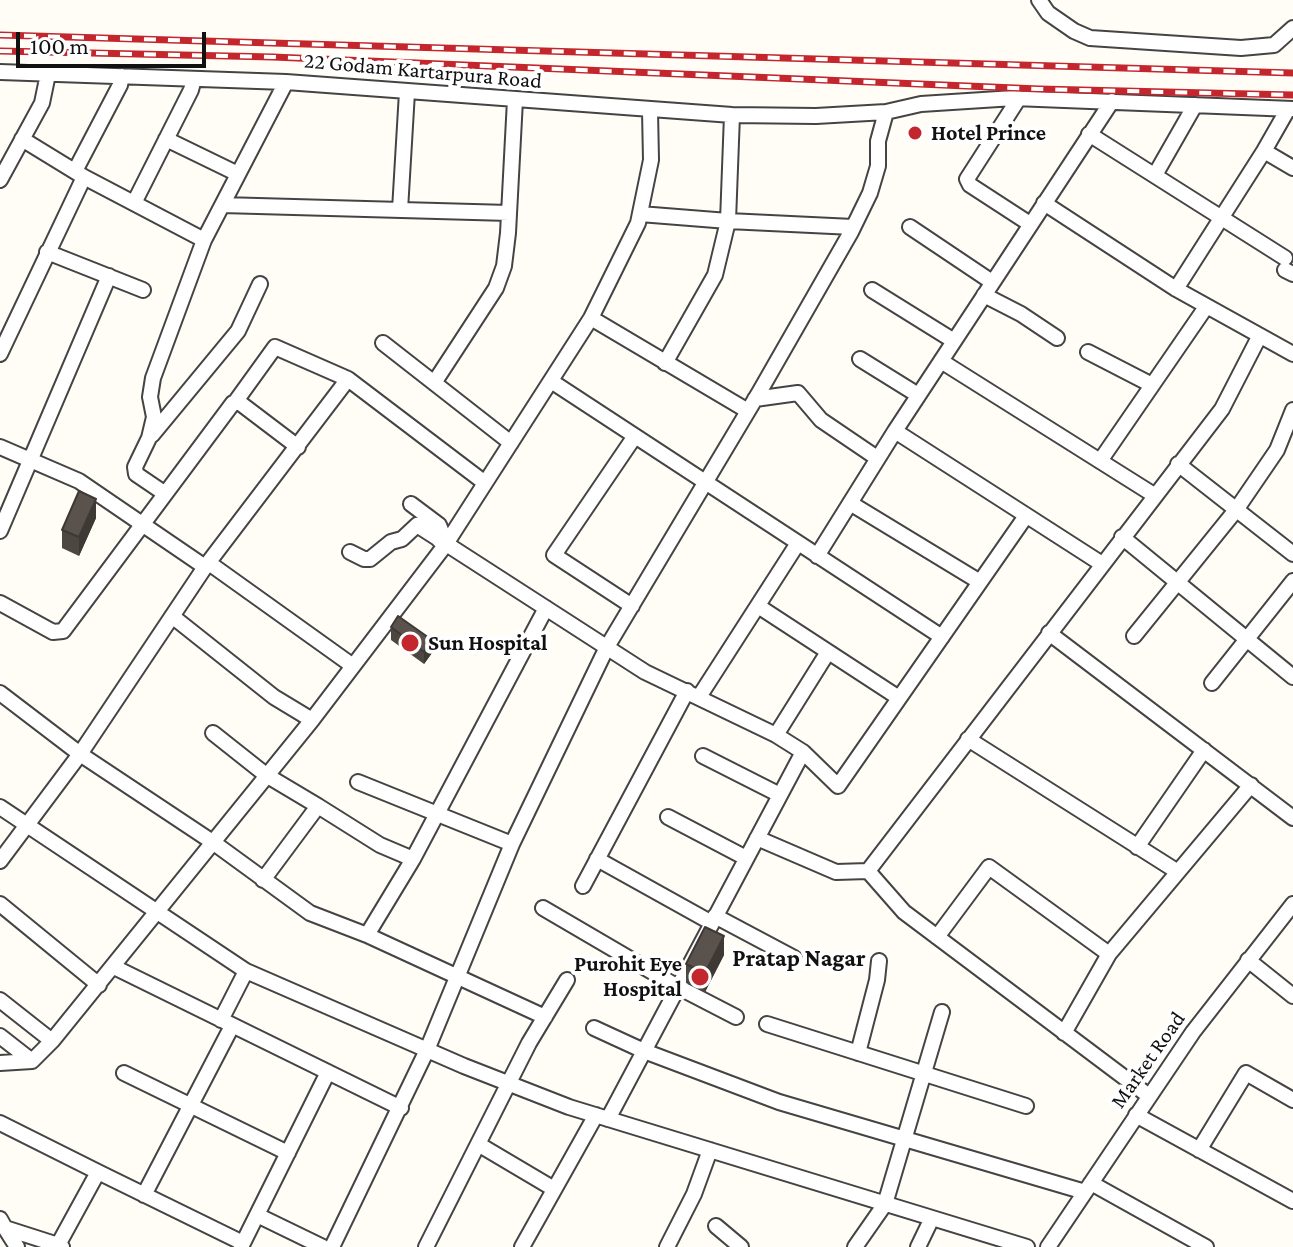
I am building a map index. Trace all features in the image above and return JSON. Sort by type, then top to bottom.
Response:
[{"type":"street","points":[[1039,0],[1048,13],[1090,38],[1241,48],[1274,45],[1293,28]]},
{"type":"street","name":"22 Godam Kartarpura Road","points":[[0,72],[286,82],[732,115],[816,116],[886,112],[921,104],[1019,98],[1290,109]]},
{"type":"street","points":[[0,180],[42,103],[48,74]]},
{"type":"street","points":[[0,354],[122,76]]},
{"type":"street","points":[[134,203],[194,79]]},
{"type":"street","points":[[164,493],[136,474],[135,467],[149,438],[154,417],[150,397],[153,378],[204,240],[286,82]]},
{"type":"street","points":[[400,210],[407,92]]},
{"type":"street","points":[[1019,98],[967,179],[970,185],[1030,224]]},
{"type":"street","points":[[434,383],[496,288],[504,266],[515,100]]},
{"type":"street","points":[[817,556],[877,458],[1112,101]]},
{"type":"street","points":[[1155,175],[1195,105]]},
{"type":"street","points":[[1176,289],[1290,109]]},
{"type":"street","points":[[0,1063],[32,1061],[99,985],[312,720],[485,483],[591,318],[640,214],[651,160],[650,111]]},
{"type":"street","points":[[332,1247],[401,1108],[512,844],[607,647],[752,405],[870,193],[878,166],[878,141],[886,112]]},
{"type":"street","points":[[665,363],[715,275],[728,221],[732,115]]},
{"type":"street","points":[[1089,134],[1222,217],[1288,267]]},
{"type":"street","points":[[22,139],[80,174],[204,240]]},
{"type":"street","points":[[166,139],[238,174]]},
{"type":"street","points":[[1264,151],[1293,168]]},
{"type":"street","points":[[1044,203],[1176,289],[1293,354]]},
{"type":"street","points":[[222,205],[509,213]]},
{"type":"street","points":[[640,214],[853,227]]},
{"type":"street","points":[[910,227],[992,282]]},
{"type":"street","points":[[47,252],[143,290]]},
{"type":"street","points":[[1,524],[32,461],[109,276]]},
{"type":"street","points":[[149,438],[238,331],[260,284]]},
{"type":"street","points":[[872,290],[954,341]]},
{"type":"street","points":[[984,295],[1057,338]]},
{"type":"street","points":[[1100,461],[1206,307]]},
{"type":"street","points":[[591,318],[665,363],[752,405],[798,393],[821,420],[877,458]]},
{"type":"street","points":[[868,871],[1222,409],[1259,337]]},
{"type":"street","points":[[383,343],[511,443]]},
{"type":"street","points":[[0,603],[53,632],[63,631],[275,347],[348,379],[485,483]]},
{"type":"street","points":[[1088,352],[1152,385]]},
{"type":"street","points":[[860,359],[918,395]]},
{"type":"street","points":[[941,361],[1154,495]]},
{"type":"street","points":[[0,861],[80,754],[207,565],[348,379]]},
{"type":"street","points":[[551,381],[942,637]]},
{"type":"street","points":[[236,401],[298,447]]},
{"type":"street","points":[[1134,636],[1236,510],[1277,450],[1293,410]]},
{"type":"street","points":[[895,431],[1102,564]]},
{"type":"street","points":[[632,606],[554,555],[635,436]]},
{"type":"street","points":[[0,447],[79,481],[353,666]]},
{"type":"street","points":[[1178,464],[1293,554]]},
{"type":"street","points":[[850,503],[980,582]]},
{"type":"street","points":[[411,504],[439,525],[442,542]]},
{"type":"street","points":[[350,552],[370,559],[391,542],[402,539],[417,525],[645,672],[776,735],[803,752],[838,786],[1026,516]]},
{"type":"street","points":[[1122,537],[1293,677]]},
{"type":"street","points":[[583,886],[693,694],[758,606],[798,543]]},
{"type":"street","points":[[1212,683],[1293,581]]},
{"type":"street","points":[[758,606],[899,698]]},
{"type":"street","points":[[367,935],[413,859],[546,608]]},
{"type":"street","points":[[172,616],[274,697],[312,720]]},
{"type":"street","points":[[1049,633],[1293,818]]},
{"type":"street","points":[[776,735],[828,652]]},
{"type":"street","points":[[0,693],[80,754],[214,843],[310,913],[367,935],[545,1017]]},
{"type":"street","points":[[213,733],[266,775],[380,845],[413,859]]},
{"type":"street","points":[[968,739],[1178,872]]},
{"type":"street","points":[[1137,847],[1204,750]]},
{"type":"street","points":[[522,1247],[554,1189],[644,1051],[803,752]]},
{"type":"street","points":[[703,756],[780,795]]},
{"type":"street","points":[[358,782],[512,844]]},
{"type":"street","points":[[1064,1033],[1109,954],[1251,785]]},
{"type":"street","points":[[263,880],[318,806]]},
{"type":"street","points":[[0,807],[246,971],[427,1050],[602,1117],[1027,1247]]},
{"type":"street","points":[[668,817],[746,858]]},
{"type":"street","points":[[757,838],[836,872],[868,871]]},
{"type":"street","points":[[597,859],[794,958]]},
{"type":"street","points":[[937,937],[989,867],[1109,954]]},
{"type":"street","points":[[868,871],[904,912],[1149,1096]]},
{"type":"street","points":[[0,904],[99,985]]},
{"type":"street","name":"Market Road","points":[[1048,1247],[1149,1096],[1293,904]]},
{"type":"street","points":[[543,908],[678,987],[736,1017]]},
{"type":"street","points":[[1248,960],[1293,996]]},
{"type":"street","points":[[858,1053],[879,961]]},
{"type":"street","points":[[114,967],[401,1108]]},
{"type":"street","points":[[144,1195],[191,1106],[246,971]]},
{"type":"street","points":[[426,1247],[508,1083],[567,980]]},
{"type":"street","points":[[0,1000],[52,1041]]},
{"type":"street","points":[[855,1247],[885,1204],[942,1012]]},
{"type":"street","points":[[767,1024],[1026,1106]]},
{"type":"street","points":[[594,1028],[644,1051],[779,1102],[1088,1187],[1206,1247]]},
{"type":"street","points":[[0,1036],[32,1061]]},
{"type":"street","points":[[0,1123],[242,1245],[328,1072]]},
{"type":"street","points":[[124,1073],[288,1153]]},
{"type":"street","points":[[1199,1150],[1246,1073],[1293,1100]]},
{"type":"street","points":[[1136,1115],[1293,1201]]},
{"type":"street","points":[[478,1144],[554,1189]]},
{"type":"street","points":[[667,1247],[694,1194],[710,1150]]},
{"type":"street","points":[[2,1223],[60,1246],[98,1172]]},
{"type":"street","points":[[257,1215],[323,1247]]},
{"type":"street","points":[[918,1247],[932,1218]]},
{"type":"street","points":[[2,1223],[17,1247]]},
{"type":"street","points":[[716,1226],[741,1247]]},
{"type":"building","points":[[79,491],[96,499],[79,537],[62,530]]},
{"type":"building","points":[[398,616],[432,640],[424,652],[391,627]]},
{"type":"building","points":[[705,927],[724,936],[705,973],[686,964]]},
{"type":"railway","points":[[0,35],[1293,73]]},
{"type":"railway","points":[[0,51],[273,57],[1039,89],[1293,95]]},
{"type":"place","name":"Hotel Prince","points":[[915,133]]},
{"type":"place","name":"Sun Hospital","points":[[410,643]]},
{"type":"place","name":"Purohit Eye Hospital","points":[[700,977]]},
{"type":"district","name":"Pratap Nagar","points":[[799,959]]}]
